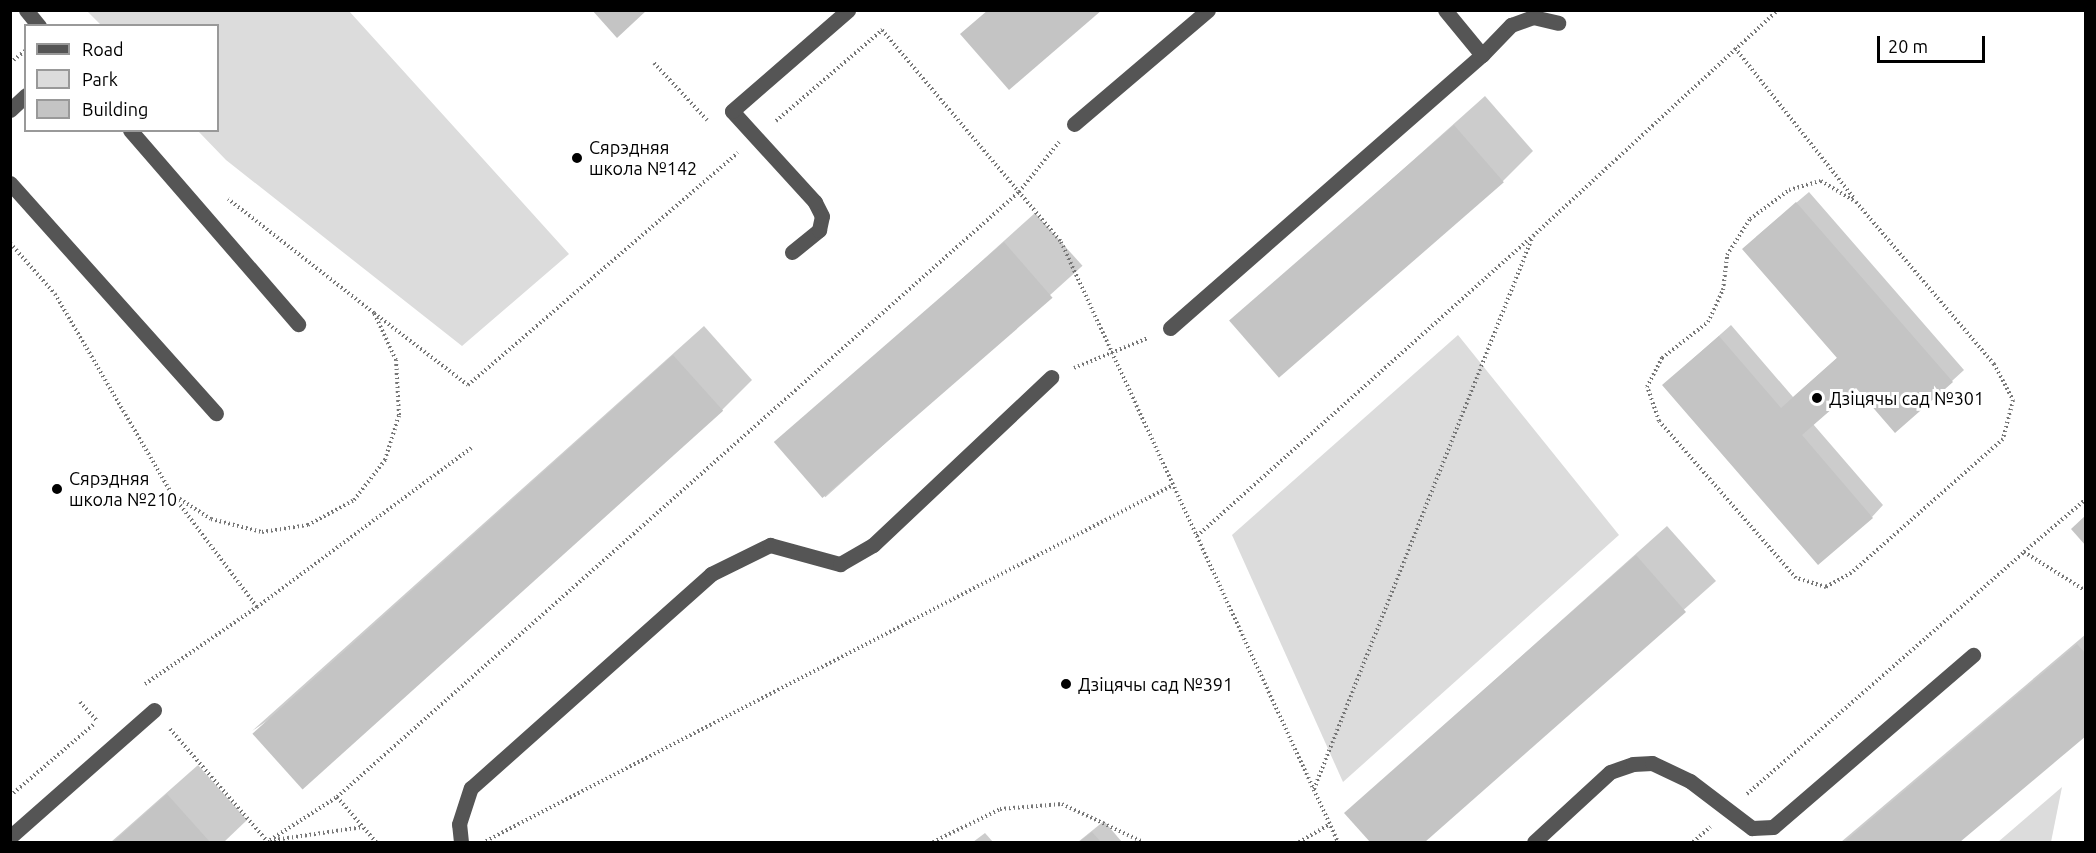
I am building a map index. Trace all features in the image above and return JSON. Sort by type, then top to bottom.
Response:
[{"type":"lane","points":[[26,10],[37,24]]},
{"type":"lane","points":[[792,252],[819,230],[822,216],[815,202],[755,139],[732,111],[848,10]]},
{"type":"lane","points":[[1074,124],[1208,10]]},
{"type":"lane","points":[[1445,10],[1482,55]]},
{"type":"lane","points":[[1170,328],[1482,55],[1511,26],[1533,17],[1558,23]]},
{"type":"lane","points":[[10,110],[24,97]]},
{"type":"lane","points":[[131,132],[298,324]]},
{"type":"lane","points":[[10,183],[216,413]]},
{"type":"lane","points":[[461,843],[459,824],[471,788],[711,574],[770,545],[840,564],[873,545],[1051,377]]},
{"type":"lane","points":[[1534,843],[1610,772],[1633,764],[1652,763],[1690,781],[1752,828],[1773,827],[1973,655]]},
{"type":"lane","points":[[10,837],[154,710]]},
{"type":"path","points":[[1197,536],[1533,236],[1778,10]]},
{"type":"path","points":[[226,198],[468,385],[882,30],[1061,242],[1338,843]]},
{"type":"path","points":[[1735,48],[1856,202],[1994,364],[2013,400],[2002,439],[1851,573],[1826,587],[1796,578],[1659,421],[1647,387],[1662,358],[1708,322],[1723,290],[1727,255],[1750,219],[1789,190],[1821,181],[1856,202]]},
{"type":"path","points":[[10,63],[24,52]]},
{"type":"path","points":[[654,63],[713,127]]},
{"type":"path","points":[[269,841],[337,797],[1019,192],[1074,124]]},
{"type":"path","points":[[729,146],[736,154]]},
{"type":"path","points":[[1313,790],[1533,236]]},
{"type":"path","points":[[10,243],[55,294],[172,494],[257,607]]},
{"type":"path","points":[[172,494],[211,519],[262,532],[308,525],[354,500],[385,460],[399,415],[396,360],[374,314]]},
{"type":"path","points":[[1051,377],[1170,328]]},
{"type":"path","points":[[269,841],[135,691],[257,607],[471,448]]},
{"type":"path","points":[[483,843],[1173,485]]},
{"type":"path","points":[[1693,843],[2085,499]]},
{"type":"path","points":[[2024,552],[2085,591]]},
{"type":"path","points":[[80,702],[97,721]]},
{"type":"path","points":[[10,796],[105,715]]},
{"type":"path","points":[[337,797],[376,843]]},
{"type":"path","points":[[933,843],[1000,809],[1062,804],[1143,843]]},
{"type":"path","points":[[1299,843],[1329,825]]},
{"type":"path","points":[[269,841],[363,827]]},
{"type":"green space","points":[[87,11],[349,11],[569,254],[462,346],[226,160],[199,132],[219,132],[219,24],[100,24]]},
{"type":"green space","points":[[1458,335],[1619,535],[1343,782],[1232,535]]},
{"type":"green space","points":[[2062,787],[2051,842],[1998,842]]},
{"type":"building","points":[[592,10],[647,10],[617,38]]},
{"type":"building","points":[[988,10],[1102,10],[1009,90],[960,34]]},
{"type":"building","points":[[1454,125],[1504,182],[1279,378],[1229,321]]},
{"type":"building","points":[[1796,202],[1953,382],[1895,433],[1856,388],[1802,435],[1873,518],[1818,565],[1662,385],[1719,336],[1781,408],[1837,358],[1742,249]]},
{"type":"building","points":[[1004,242],[1053,298],[822,498],[774,442]]},
{"type":"building","points":[[673,355],[723,411],[303,789],[252,734]]},
{"type":"building","points":[[2086,515],[2086,546],[2071,529]]},
{"type":"building","points":[[1636,555],[1686,612],[1425,842],[1370,842],[1344,813]]},
{"type":"building","points":[[2077,644],[2086,654],[2086,736],[1960,842],[1844,842]]},
{"type":"building","points":[[167,794],[210,842],[113,842]]},
{"type":"building","points":[[1092,832],[1101,842],[1079,842]]},
{"type":"place","name":"Сярэдняя школа №142","points":[[577,158]]},
{"type":"place","name":"Дзіцячы сад №301","points":[[1817,398]]},
{"type":"place","name":"Сярэдняя школа №210","points":[[57,489]]},
{"type":"place","name":"Дзіцячы сад №391","points":[[1066,684]]}]
